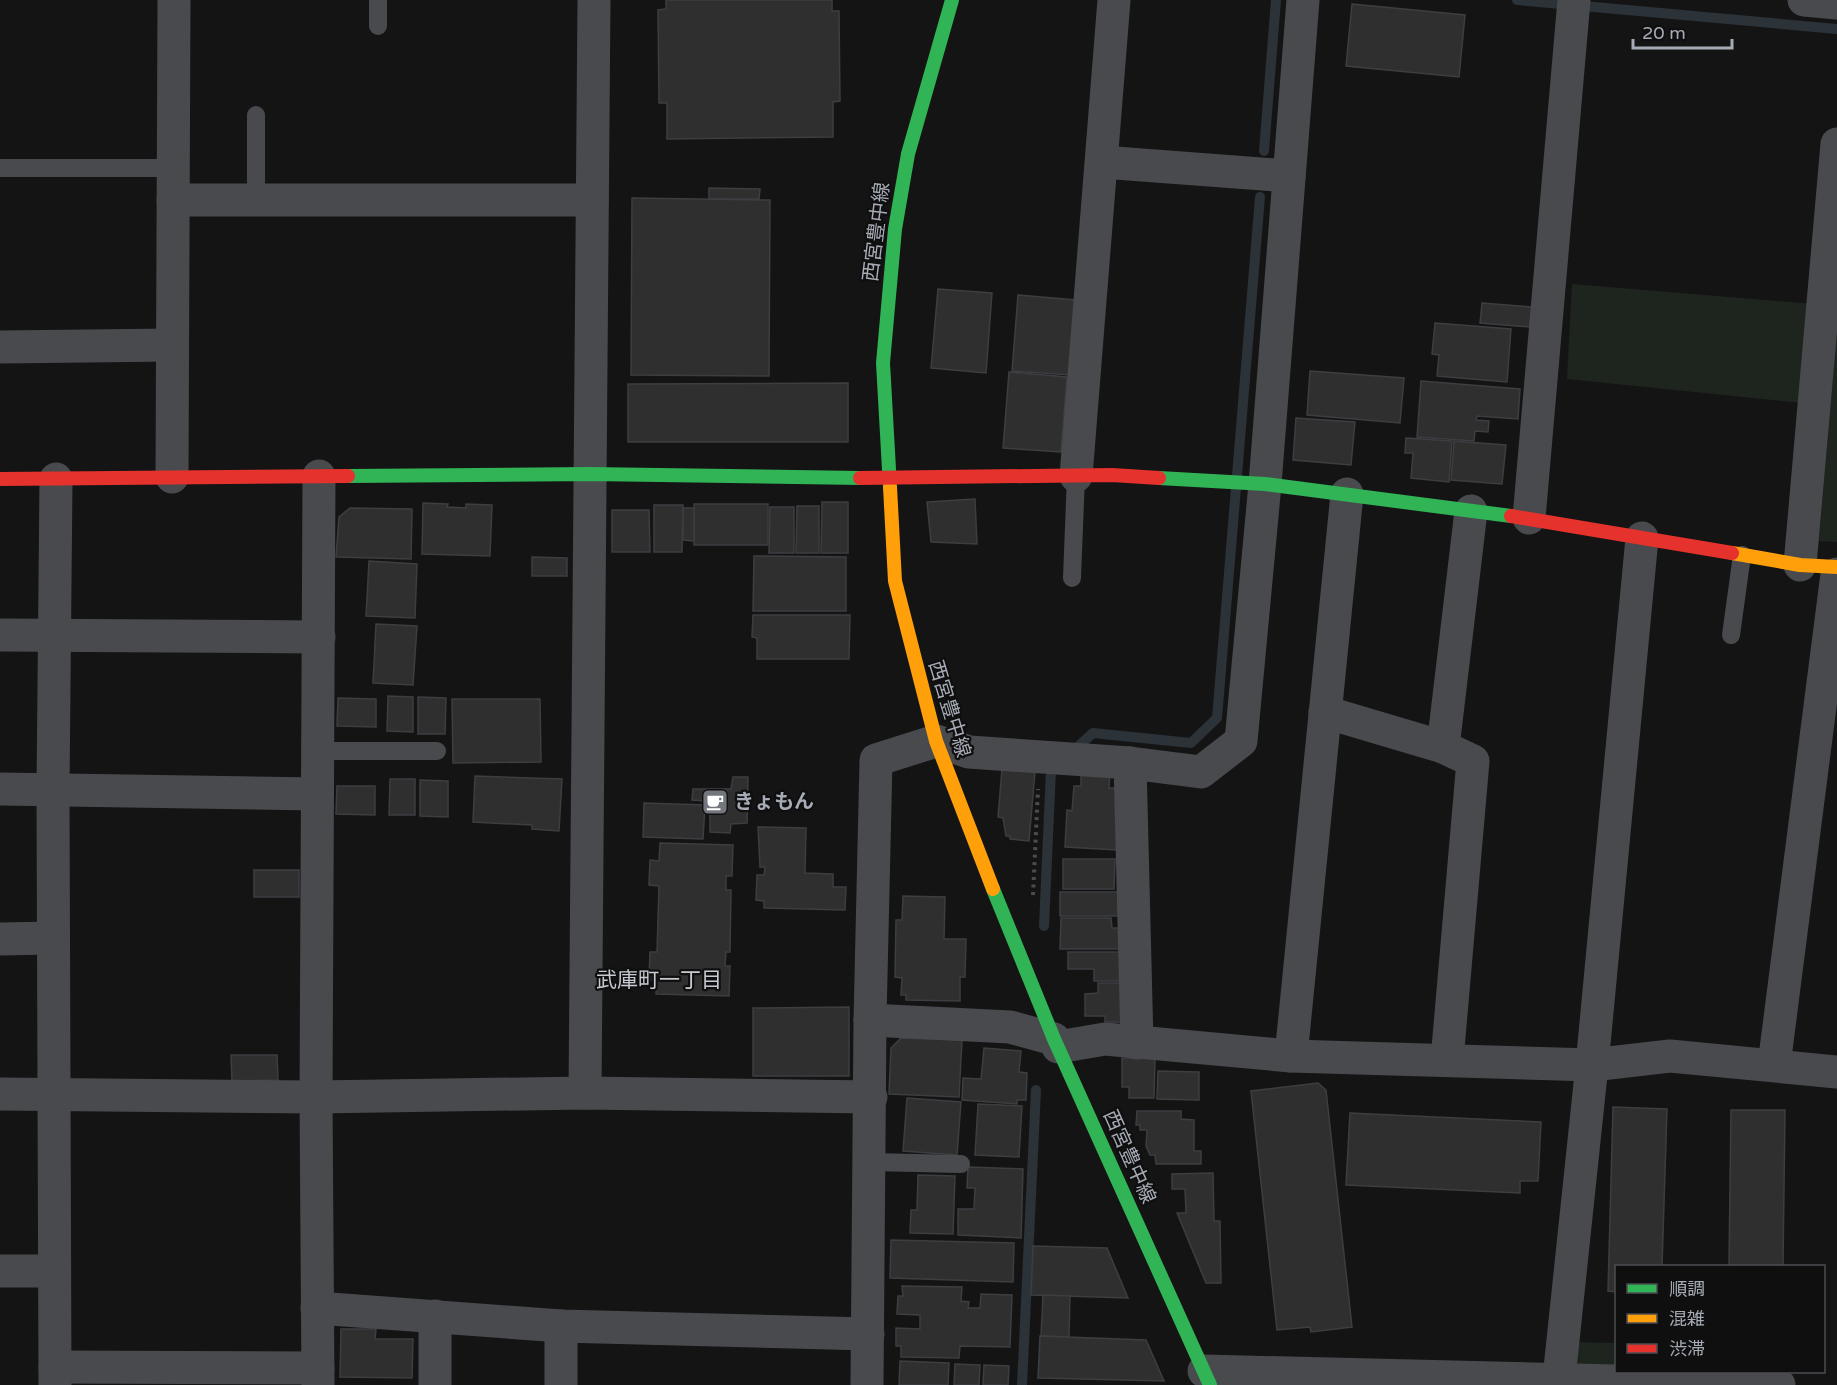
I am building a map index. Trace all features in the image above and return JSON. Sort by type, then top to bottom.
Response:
[{"type":"street","points":[[172,477],[174,0]]},
{"type":"street","points":[[585,1093],[594,0]]},
{"type":"street","name":"西宮豊中線","points":[[952,0],[908,154],[895,229],[883,363],[895,581],[936,741],[1056,1043],[1207,1378]]},
{"type":"street","points":[[1076,476],[1114,0]]},
{"type":"street","points":[[867,1385],[871,1162],[870,1020],[876,760],[936,741],[969,752],[1080,758],[1201,772],[1241,741],[1265,484],[1303,0]]},
{"type":"street","points":[[1804,0],[1837,3]]},
{"type":"street","points":[[1529,518],[1574,7]]},
{"type":"street","points":[[1800,565],[1837,144]]},
{"type":"street","points":[[1101,162],[1289,176]]},
{"type":"street","points":[[174,200],[592,200]]},
{"type":"street","points":[[0,347],[172,345]]},
{"type":"street","points":[[0,479],[589,474],[889,478],[1112,475],[1265,484],[1347,494],[1529,518],[1800,565],[1837,567]]},
{"type":"street","points":[[56,479],[53,790],[55,1376],[318,1376],[316,1097],[319,476]]},
{"type":"street","points":[[1292,1056],[1347,494]]},
{"type":"street","points":[[1443,747],[1471,511]]},
{"type":"street","points":[[1559,1378],[1592,1065],[1642,538]]},
{"type":"street","points":[[1774,1065],[1837,574]]},
{"type":"street","points":[[0,635],[319,637]]},
{"type":"street","points":[[1325,712],[1443,747],[1473,761],[1447,1060]]},
{"type":"street","points":[[1130,763],[1137,1043]]},
{"type":"street","points":[[0,789],[317,794]]},
{"type":"street","points":[[0,939],[53,938]]},
{"type":"street","points":[[870,1020],[1010,1027],[1056,1043],[1105,1039],[1292,1056],[1592,1065],[1670,1056],[1837,1072]]},
{"type":"street","points":[[0,1094],[316,1097],[585,1093],[871,1097]]},
{"type":"street","points":[[0,1271],[53,1271]]},
{"type":"street","points":[[317,1308],[561,1326],[868,1334]]},
{"type":"street","points":[[435,1316],[435,1385]]},
{"type":"street","points":[[561,1326],[561,1385]]},
{"type":"street","points":[[1207,1378],[1559,1378],[1678,1384],[1779,1385]]},
{"type":"lane","points":[[378,0],[378,26]]},
{"type":"lane","points":[[256,115],[256,200]]},
{"type":"lane","points":[[0,168],[174,168]]},
{"type":"lane","points":[[1072,578],[1076,476]]},
{"type":"lane","points":[[1731,635],[1742,555]]},
{"type":"lane","points":[[318,751],[437,751]]},
{"type":"lane","points":[[871,1162],[961,1164]]},
{"type":"path","points":[[1033,905],[1044,755]]},
{"type":"shaded area","points":[[1572,284],[1813,304],[1802,403],[1567,379]]},
{"type":"shaded area","points":[[1837,326],[1837,542],[1819,541]]},
{"type":"shaded area","points":[[1573,1342],[1615,1343],[1615,1369],[1583,1369],[1573,1358]]},
{"type":"building","points":[[666,0],[832,0],[832,11],[839,11],[840,101],[833,102],[833,137],[667,139],[667,103],[659,103],[658,10],[666,9]]},
{"type":"building","points":[[1352,4],[1465,15],[1459,77],[1346,66]]},
{"type":"building","points":[[709,188],[760,189],[759,199],[709,199]]},
{"type":"building","points":[[632,198],[770,200],[769,376],[631,375]]},
{"type":"building","points":[[938,289],[992,293],[986,373],[931,368]]},
{"type":"building","points":[[1018,295],[1076,300],[1070,375],[1012,371]]},
{"type":"building","points":[[1482,303],[1532,307],[1530,327],[1480,323]]},
{"type":"building","points":[[1435,323],[1511,329],[1507,382],[1437,376],[1439,355],[1432,354]]},
{"type":"building","points":[[1310,371],[1404,378],[1400,423],[1307,415]]},
{"type":"building","points":[[1009,372],[1067,377],[1061,452],[1003,448]]},
{"type":"building","points":[[1421,381],[1520,389],[1518,419],[1477,416],[1476,420],[1489,421],[1488,432],[1475,431],[1474,441],[1417,437]]},
{"type":"building","points":[[848,383],[848,442],[628,442],[628,384]]},
{"type":"building","points":[[1296,418],[1355,422],[1351,465],[1293,460]]},
{"type":"building","points":[[1406,438],[1452,441],[1449,482],[1411,478],[1413,453],[1405,453]]},
{"type":"building","points":[[1454,441],[1506,445],[1502,484],[1451,480]]},
{"type":"building","points":[[975,499],[977,544],[931,542],[927,502]]},
{"type":"building","points":[[822,502],[848,502],[848,553],[821,553]]},
{"type":"building","points":[[423,503],[448,504],[447,507],[466,508],[466,504],[492,505],[490,556],[422,554]]},
{"type":"building","points":[[694,504],[768,504],[768,545],[694,545]]},
{"type":"building","points":[[654,505],[683,505],[682,552],[654,552]]},
{"type":"building","points":[[797,506],[819,506],[819,553],[796,553]]},
{"type":"building","points":[[770,507],[794,507],[794,553],[769,553]]},
{"type":"building","points":[[350,508],[412,509],[411,559],[336,557],[339,517]]},
{"type":"building","points":[[683,508],[694,508],[694,541],[683,540]]},
{"type":"building","points":[[612,510],[649,510],[650,552],[612,552]]},
{"type":"building","points":[[754,556],[846,557],[846,611],[753,611]]},
{"type":"building","points":[[532,557],[567,558],[567,576],[532,576]]},
{"type":"building","points":[[369,561],[417,564],[415,618],[366,616]]},
{"type":"building","points":[[753,615],[850,615],[849,659],[757,659],[757,638],[752,637]]},
{"type":"building","points":[[376,624],[417,626],[413,685],[373,683]]},
{"type":"building","points":[[388,696],[413,697],[413,732],[387,731]]},
{"type":"building","points":[[418,697],[446,698],[445,734],[418,734]]},
{"type":"building","points":[[338,698],[376,699],[376,727],[337,726]]},
{"type":"building","points":[[452,699],[540,699],[541,762],[453,763]]},
{"type":"building","points":[[1002,769],[1035,772],[1029,841],[1010,839],[1010,836],[1006,836],[1003,818],[998,817]]},
{"type":"building","points":[[1081,772],[1110,773],[1109,788],[1120,788],[1117,850],[1065,847],[1067,810],[1072,811],[1074,786],[1081,786]]},
{"type":"building","points":[[475,776],[562,779],[559,831],[532,829],[532,825],[473,822]]},
{"type":"building","points":[[733,777],[748,777],[747,823],[731,824],[730,833],[710,832],[710,806],[707,801],[692,800],[693,789],[731,789]]},
{"type":"building","points":[[390,779],[415,779],[415,815],[389,815]]},
{"type":"building","points":[[420,780],[448,781],[448,817],[420,816]]},
{"type":"building","points":[[337,786],[375,786],[375,815],[336,814]]},
{"type":"building","points":[[644,803],[705,805],[703,839],[643,837]]},
{"type":"building","points":[[758,827],[806,828],[805,873],[833,874],[833,887],[846,887],[845,910],[764,908],[764,901],[756,900],[757,875],[764,875],[765,867],[760,867]]},
{"type":"building","points":[[660,843],[733,845],[732,876],[726,876],[726,890],[731,890],[730,952],[726,952],[725,966],[730,966],[729,996],[656,994],[657,980],[649,980],[650,952],[657,952],[659,886],[649,885],[650,860],[659,861]]},
{"type":"building","points":[[1063,859],[1115,859],[1114,889],[1063,889]]},
{"type":"building","points":[[254,870],[299,870],[299,897],[254,897]]},
{"type":"building","points":[[1060,892],[1122,892],[1122,916],[1060,916]]},
{"type":"building","points":[[903,896],[945,897],[944,939],[966,939],[965,977],[960,977],[960,1001],[906,1000],[906,995],[901,995],[902,978],[895,977],[896,920],[902,920]]},
{"type":"building","points":[[1061,918],[1111,918],[1112,928],[1123,928],[1123,949],[1060,949]]},
{"type":"building","points":[[1068,952],[1125,952],[1125,981],[1094,981],[1094,969],[1068,969]]},
{"type":"building","points":[[1098,983],[1127,983],[1127,1022],[1105,1022],[1105,1016],[1085,1016],[1085,994],[1098,993]]},
{"type":"building","points":[[849,1007],[849,1076],[753,1076],[753,1008]]},
{"type":"building","points":[[901,1038],[962,1040],[959,1097],[889,1094],[891,1048]]},
{"type":"building","points":[[984,1048],[1021,1051],[1019,1072],[1027,1073],[1026,1100],[1017,1100],[1017,1104],[962,1100],[963,1078],[981,1079]]},
{"type":"building","points":[[231,1055],[277,1055],[278,1080],[232,1081]]},
{"type":"building","points":[[1122,1058],[1155,1058],[1154,1098],[1129,1098],[1129,1087],[1122,1087]]},
{"type":"building","points":[[1158,1071],[1199,1072],[1199,1100],[1157,1099]]},
{"type":"building","points":[[1318,1083],[1326,1090],[1352,1327],[1311,1332],[1310,1327],[1277,1330],[1251,1091]]},
{"type":"building","points":[[907,1098],[961,1102],[957,1155],[903,1151]]},
{"type":"building","points":[[978,1104],[1022,1106],[1019,1157],[975,1155]]},
{"type":"building","points":[[1613,1107],[1667,1109],[1662,1265],[1615,1265],[1615,1292],[1608,1291]]},
{"type":"building","points":[[1731,1110],[1785,1110],[1783,1265],[1729,1265]]},
{"type":"building","points":[[1137,1111],[1181,1111],[1181,1119],[1194,1120],[1194,1151],[1201,1151],[1201,1164],[1156,1164],[1155,1155],[1150,1155],[1146,1146],[1147,1130],[1140,1130],[1140,1125],[1136,1125]]},
{"type":"building","points":[[1350,1113],[1541,1122],[1538,1181],[1520,1181],[1520,1193],[1346,1185]]},
{"type":"building","points":[[968,1167],[1023,1169],[1021,1238],[958,1235],[958,1209],[974,1209],[975,1188],[967,1188]]},
{"type":"building","points":[[1213,1173],[1214,1221],[1220,1221],[1221,1283],[1206,1283],[1177,1213],[1186,1213],[1185,1189],[1172,1189],[1172,1174]]},
{"type":"building","points":[[918,1175],[955,1176],[953,1234],[910,1233],[911,1210],[917,1210]]},
{"type":"building","points":[[891,1240],[1014,1243],[1013,1282],[890,1278]]},
{"type":"building","points":[[1033,1246],[1107,1248],[1128,1298],[1031,1295]]},
{"type":"building","points":[[902,1286],[962,1287],[961,1301],[969,1302],[968,1308],[980,1308],[981,1294],[1012,1295],[1010,1347],[960,1346],[959,1358],[901,1357],[901,1346],[896,1346],[896,1328],[920,1329],[920,1315],[897,1314],[898,1296],[903,1296]]},
{"type":"building","points":[[1043,1295],[1070,1296],[1069,1337],[1041,1336]]},
{"type":"building","points":[[341,1329],[376,1329],[375,1339],[413,1339],[412,1378],[340,1377]]},
{"type":"building","points":[[1040,1336],[1146,1340],[1164,1381],[1038,1378]]},
{"type":"building","points":[[900,1361],[949,1363],[948,1385],[899,1385]]},
{"type":"building","points":[[955,1364],[980,1365],[979,1385],[954,1385]]},
{"type":"building","points":[[984,1365],[1009,1366],[1008,1385],[983,1385]]},
{"type":"waterway","points":[[1264,151],[1276,0]]},
{"type":"waterway","points":[[1517,0],[1837,29]]},
{"type":"waterway","points":[[1071,753],[1093,733],[1191,743],[1217,718],[1260,197]]},
{"type":"waterway","points":[[1044,926],[1051,770],[1057,765]]},
{"type":"waterway","points":[[1022,1385],[1036,1090]]},
{"type":"traffic: fast","points":[[890,487],[883,363],[895,229],[908,154],[952,0]]},
{"type":"traffic: fast","points":[[348,476],[589,474],[860,478]]},
{"type":"traffic: fast","points":[[1159,478],[1265,484],[1511,516]]},
{"type":"traffic: fast","points":[[993,889],[1054,1039],[1210,1385]]},
{"type":"traffic: slow","points":[[890,487],[895,581],[936,741],[993,889]]},
{"type":"traffic: slow","points":[[1732,553],[1800,565],[1837,567]]},
{"type":"traffic: jam","points":[[860,478],[1112,475],[1159,478]]},
{"type":"traffic: jam","points":[[0,479],[348,476]]},
{"type":"traffic: jam","points":[[1511,516],[1732,553]]},
{"type":"place","name":"きょもん","points":[[715,802]]},
{"type":"district","name":"武庫町一丁目","points":[[659,980]]}]
